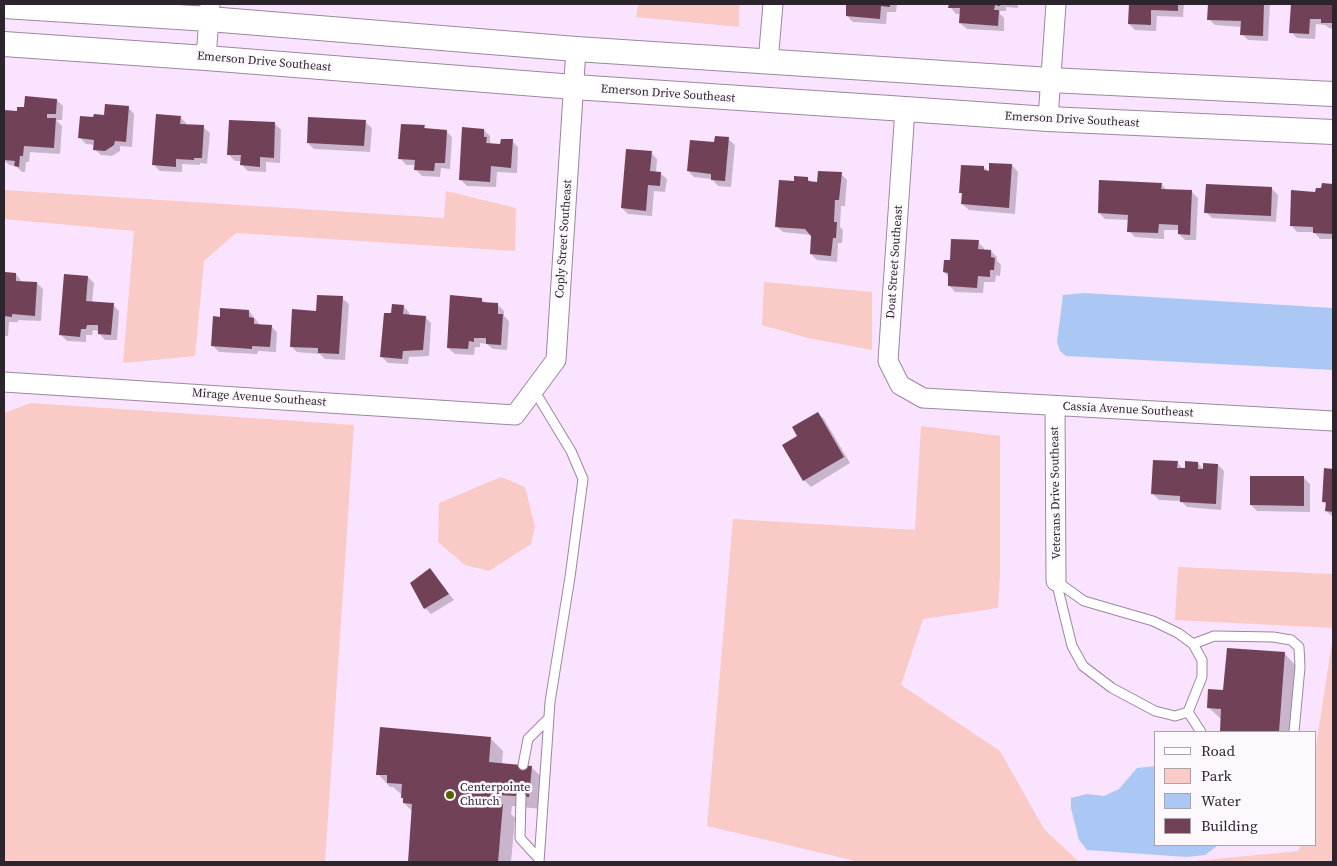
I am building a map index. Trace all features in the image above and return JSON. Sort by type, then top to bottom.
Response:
[{"type":"street","points":[[768,62],[773,4]]},
{"type":"street","points":[[1048,119],[1056,4]]},
{"type":"street","points":[[4,6],[210,11],[576,49],[1050,80],[1333,94]]},
{"type":"street","points":[[206,58],[210,11]]},
{"type":"street","name":"Emerson Drive Southeast","points":[[4,44],[574,87],[1048,119],[1333,132]]},
{"type":"street","name":"Coply Street Southeast","points":[[515,415],[556,360],[576,49]]},
{"type":"street","name":"Doat Street Southeast","points":[[905,109],[888,362],[900,385],[923,398]]},
{"type":"street","name":"Mirage Avenue Southeast","points":[[4,382],[515,415]]},
{"type":"street","name":"Cassia Avenue Southeast","points":[[923,398],[1333,421]]},
{"type":"street","name":"Veterans Drive Southeast","points":[[1055,406],[1056,581]]},
{"type":"lane","points":[[534,390],[571,451],[583,480],[549,718],[539,860]]},
{"type":"lane","points":[[1056,581],[1084,601],[1153,621],[1193,644],[1202,660],[1202,677],[1188,712],[1175,716],[1155,711],[1112,688],[1083,666],[1072,646],[1056,581]]},
{"type":"lane","points":[[1193,644],[1214,636],[1273,637],[1290,640],[1298,648],[1300,667],[1294,731]]},
{"type":"lane","points":[[1188,712],[1200,731]]},
{"type":"lane","points":[[524,765],[528,739],[549,718]]},
{"type":"lane","points":[[521,796],[520,838],[539,860]]},
{"type":"green space","points":[[638,4],[739,4],[739,27],[636,17]]},
{"type":"green space","points":[[4,190],[444,218],[446,191],[516,208],[515,251],[236,233],[204,261],[195,356],[123,363],[134,231],[4,219]]},
{"type":"green space","points":[[764,282],[872,292],[872,350],[808,338],[762,325]]},
{"type":"green space","points":[[31,403],[354,425],[325,862],[4,862],[4,413]]},
{"type":"green space","points":[[921,426],[1000,436],[1000,575],[998,608],[923,619],[901,685],[1000,751],[1044,829],[1079,862],[860,862],[707,826],[733,519],[915,530]]},
{"type":"green space","points":[[501,477],[525,487],[535,527],[531,544],[489,571],[465,565],[438,542],[439,503]]},
{"type":"green space","points":[[1178,567],[1333,574],[1333,628],[1175,620]]},
{"type":"green space","points":[[1333,636],[1333,862],[1185,862],[1299,851],[1300,846],[1317,846],[1317,740]]},
{"type":"water","points":[[1084,293],[1333,308],[1333,370],[1066,356],[1060,351],[1057,342],[1063,295]]},
{"type":"water","points":[[1154,766],[1154,846],[1217,846],[1205,855],[1187,857],[1087,850],[1079,840],[1071,808],[1071,798],[1087,794],[1104,796],[1119,789],[1137,768]]},
{"type":"building","points":[[846,4],[890,4],[890,7],[881,6],[880,19],[846,16]]},
{"type":"building","points":[[949,4],[1000,4],[1000,6],[995,5],[994,10],[999,10],[998,26],[959,23],[960,8],[948,8]]},
{"type":"building","points":[[1129,4],[1178,4],[1178,11],[1151,10],[1151,25],[1128,24]]},
{"type":"building","points":[[1208,4],[1264,4],[1263,36],[1240,35],[1241,21],[1207,20]]},
{"type":"building","points":[[1291,4],[1333,4],[1333,23],[1321,23],[1321,19],[1310,19],[1309,34],[1289,33]]},
{"type":"building","points":[[25,96],[57,99],[56,114],[47,114],[47,118],[56,118],[54,148],[24,146],[23,156],[20,156],[19,167],[14,166],[15,161],[4,160],[4,110],[17,111],[17,107],[24,107]]},
{"type":"building","points":[[105,104],[129,106],[126,142],[115,141],[114,145],[105,151],[93,150],[94,140],[78,138],[80,116],[93,117],[94,114],[104,115]]},
{"type":"building","points":[[156,114],[181,116],[180,124],[204,125],[202,158],[194,158],[194,160],[176,159],[176,167],[152,165]]},
{"type":"building","points":[[308,117],[366,120],[364,146],[307,143]]},
{"type":"building","points":[[229,120],[275,122],[274,158],[260,157],[260,167],[240,165],[241,155],[227,155]]},
{"type":"building","points":[[401,124],[425,125],[424,128],[447,130],[445,163],[435,163],[434,171],[414,170],[415,160],[398,159]]},
{"type":"building","points":[[462,127],[484,129],[484,137],[487,137],[486,143],[500,144],[501,139],[513,139],[511,168],[491,166],[490,182],[459,180]]},
{"type":"building","points":[[715,136],[729,137],[725,181],[711,180],[711,174],[687,171],[690,140],[714,142]]},
{"type":"building","points":[[626,149],[652,151],[650,171],[661,172],[660,186],[648,185],[646,211],[621,208]]},
{"type":"building","points":[[989,163],[1012,164],[1009,208],[961,204],[962,193],[959,193],[961,165],[984,166],[984,170],[989,171]]},
{"type":"building","points":[[818,171],[842,172],[839,200],[835,200],[834,222],[837,222],[836,238],[833,238],[831,256],[810,254],[811,236],[805,229],[775,227],[779,180],[794,181],[794,176],[808,177],[808,181],[817,182]]},
{"type":"building","points":[[1099,180],[1162,183],[1161,189],[1192,190],[1190,235],[1178,234],[1178,225],[1159,224],[1158,233],[1127,232],[1128,215],[1098,213]]},
{"type":"building","points":[[1322,183],[1333,184],[1333,234],[1313,233],[1313,227],[1290,226],[1291,190],[1315,192],[1316,188],[1321,188]]},
{"type":"building","points":[[1206,184],[1272,187],[1271,216],[1204,213]]},
{"type":"building","points":[[951,239],[979,240],[978,249],[991,250],[991,257],[995,258],[994,270],[990,270],[990,277],[978,276],[977,288],[948,286],[948,273],[943,272],[944,260],[950,260]]},
{"type":"building","points":[[5,272],[16,273],[16,281],[37,282],[35,316],[12,314],[12,317],[4,316]]},
{"type":"building","points":[[64,274],[88,276],[86,301],[114,303],[111,335],[98,334],[98,325],[87,325],[86,329],[81,329],[80,337],[59,335]]},
{"type":"building","points":[[317,295],[343,296],[339,354],[318,353],[318,348],[290,347],[292,309],[316,311]]},
{"type":"building","points":[[450,295],[482,298],[482,302],[498,303],[498,314],[503,314],[501,345],[486,344],[486,338],[474,338],[474,342],[469,341],[468,349],[447,348]]},
{"type":"building","points":[[392,304],[404,305],[403,314],[426,316],[423,350],[403,351],[402,359],[380,357],[384,313],[391,313]]},
{"type":"building","points":[[220,308],[249,310],[249,317],[254,318],[254,324],[272,325],[270,347],[252,346],[252,349],[211,346],[213,316],[220,317]]},
{"type":"building","points":[[818,412],[844,457],[803,481],[782,445],[797,436],[792,427]]},
{"type":"building","points":[[1153,460],[1178,461],[1177,468],[1185,468],[1185,461],[1198,462],[1198,469],[1203,469],[1203,463],[1218,464],[1216,504],[1180,502],[1180,496],[1151,494]]},
{"type":"building","points":[[1324,468],[1333,469],[1333,512],[1325,511],[1326,502],[1322,502]]},
{"type":"building","points":[[1250,476],[1304,476],[1304,506],[1250,505]]},
{"type":"building","points":[[430,568],[449,594],[424,609],[410,583]]},
{"type":"building","points":[[1227,648],[1285,652],[1279,731],[1220,731],[1221,709],[1207,708],[1208,689],[1223,690]]},
{"type":"building","name":"Centerpointe Church","points":[[380,727],[491,737],[489,762],[532,766],[529,797],[500,795],[499,804],[503,804],[498,862],[408,862],[412,804],[403,803],[403,798],[401,798],[402,784],[387,783],[387,775],[376,775]]},
{"type":"place","name":"Centerpointe Church","points":[[450,795]]}]
